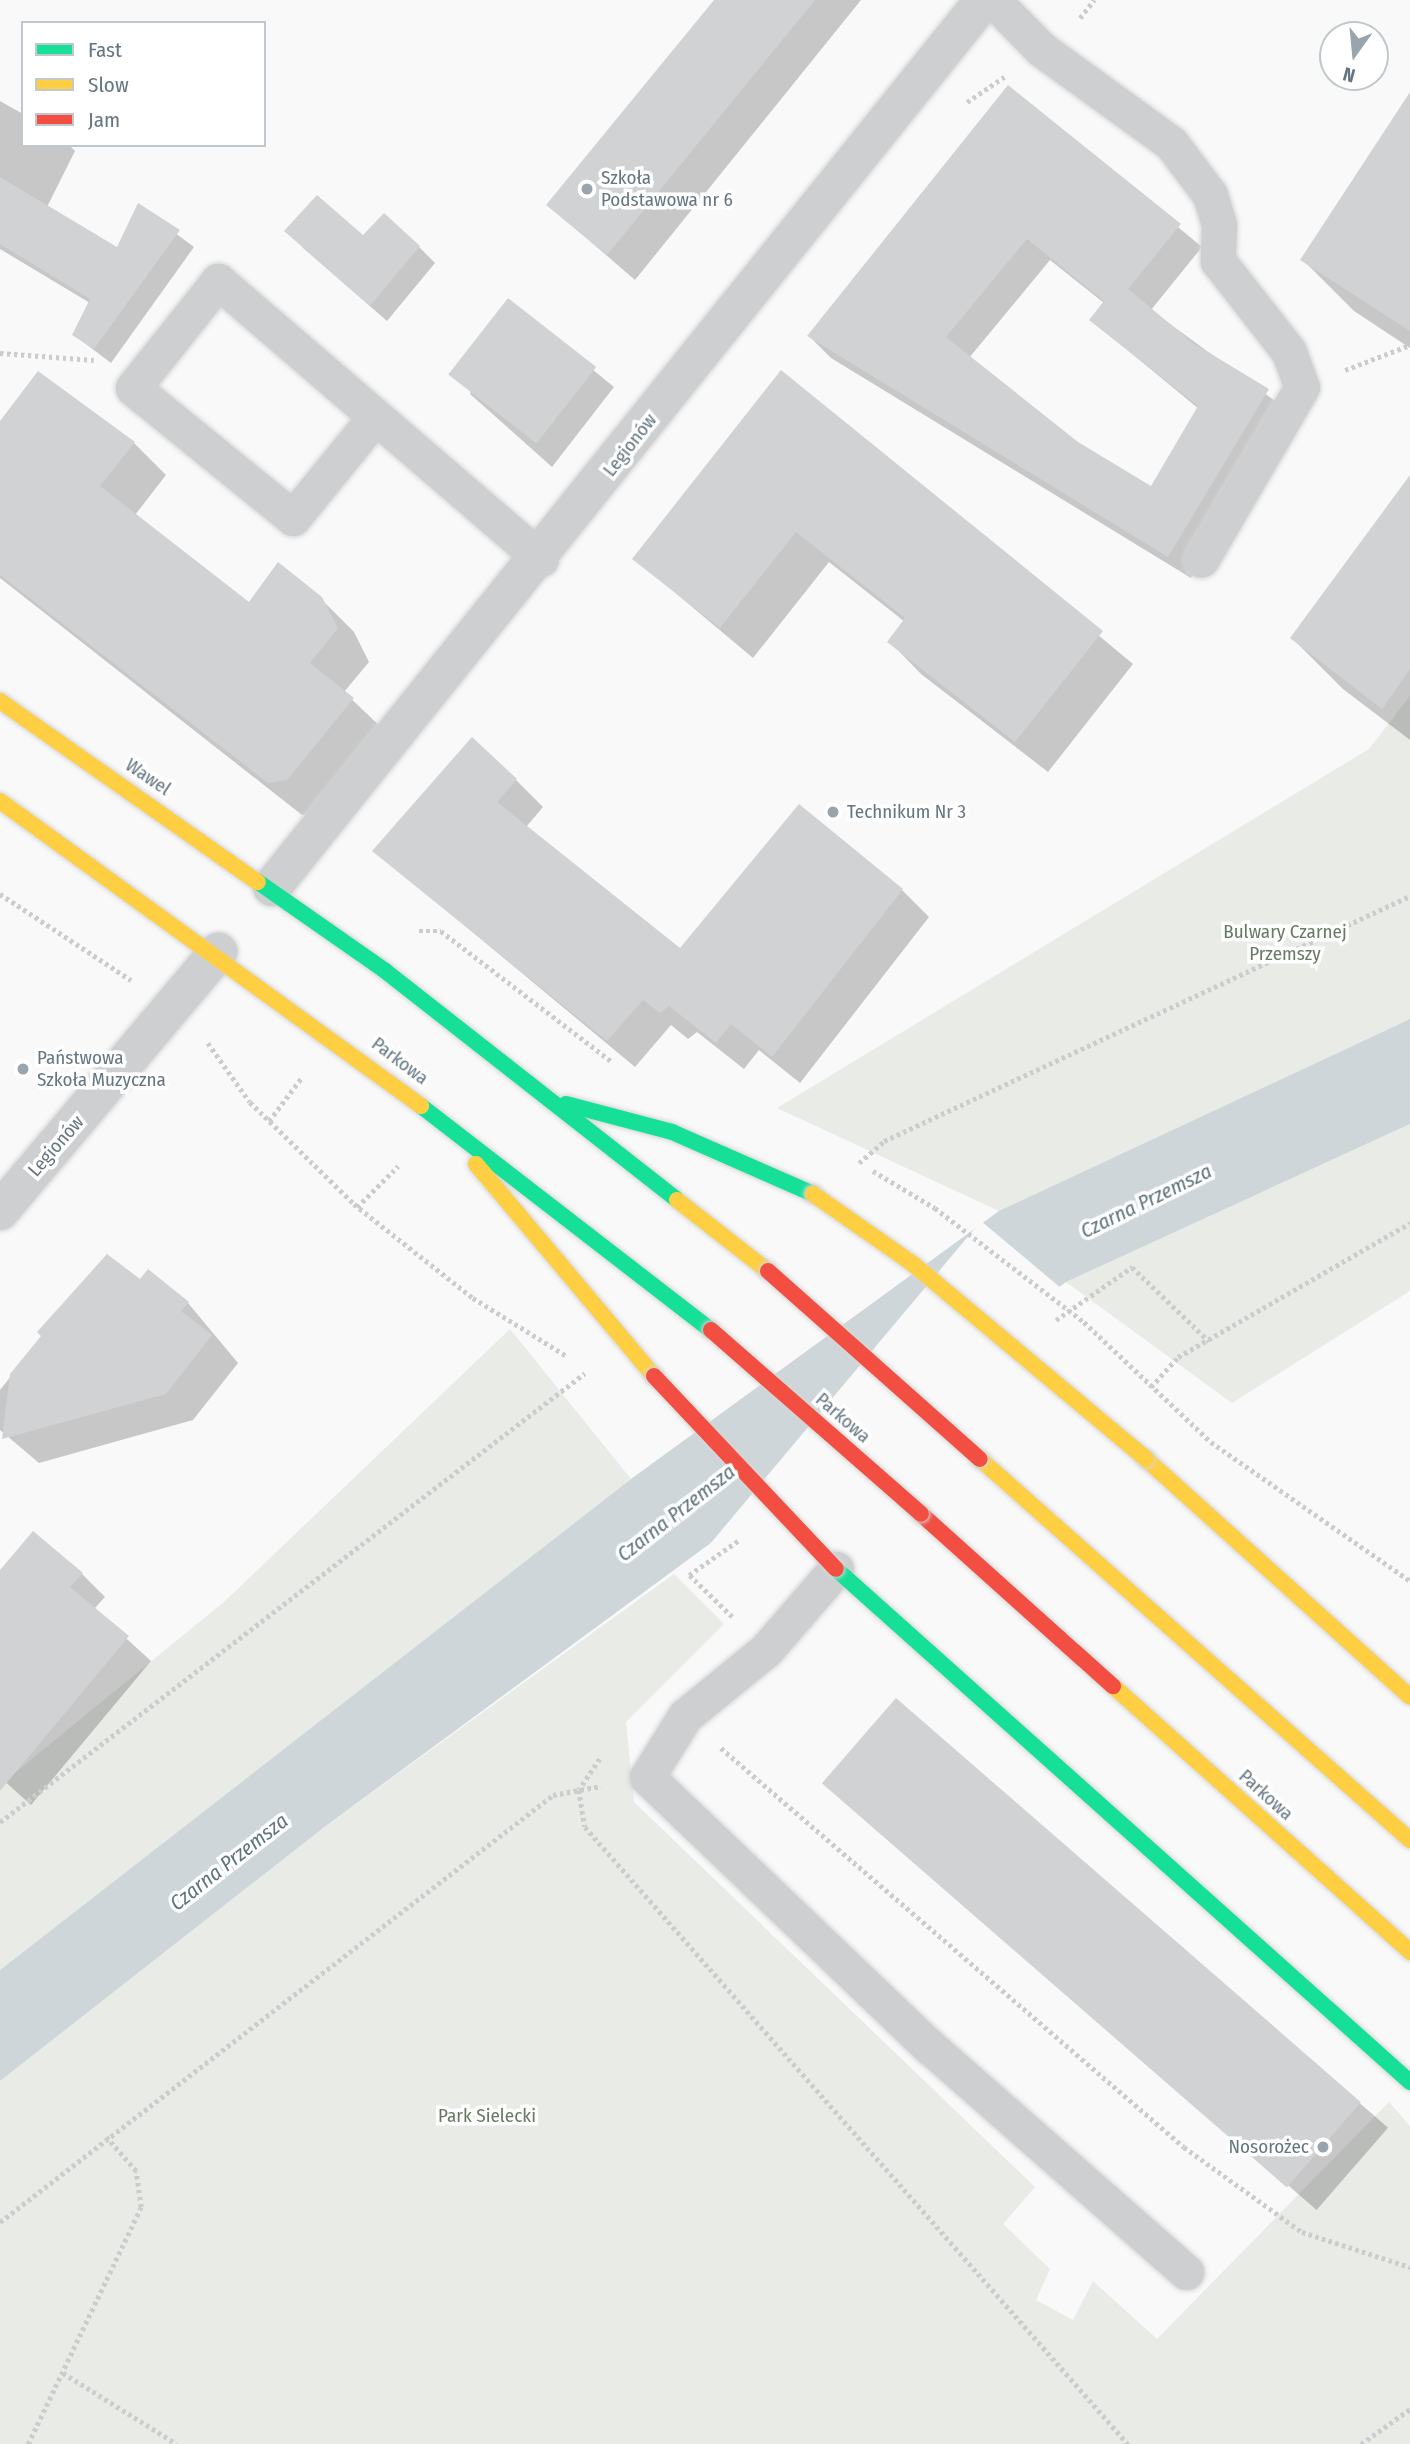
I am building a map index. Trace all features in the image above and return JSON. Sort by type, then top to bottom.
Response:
[{"type":"street","name":"Legionów","points":[[272,887],[541,559],[984,0]]},
{"type":"street","name":"Wawel","points":[[0,701],[272,887]]},
{"type":"street","points":[[0,801],[218,952]]},
{"type":"street","points":[[272,887],[551,1100],[768,1271],[1410,1839]]},
{"type":"street","name":"Legionów","points":[[0,1211],[173,1012],[218,952]]},
{"type":"street","name":"Parkowa","points":[[218,952],[432,1111],[711,1331],[921,1514],[1410,1952]]},
{"type":"street","points":[[551,1100],[672,1132],[813,1195],[913,1264],[1146,1459],[1410,1698]]},
{"type":"street","points":[[432,1111],[654,1376],[836,1569],[1410,2082]]},
{"type":"lane","points":[[993,0],[1041,49],[1171,143],[1210,195],[1219,225],[1218,261],[1289,352],[1302,387],[1201,560]]},
{"type":"lane","points":[[374,417],[293,518],[132,388],[218,281],[541,559]]},
{"type":"lane","points":[[836,1569],[766,1650],[685,1716],[647,1777],[930,2047],[1186,2272]]},
{"type":"path","points":[[1083,16],[1094,0]]},
{"type":"path","points":[[1302,387],[1410,345]]},
{"type":"path","points":[[0,353],[151,365]]},
{"type":"path","points":[[0,894],[173,1012],[209,1044],[269,1121],[357,1207],[473,1298],[538,1333]]},
{"type":"path","points":[[859,1163],[884,1141],[1410,896]]},
{"type":"path","points":[[412,937],[441,931],[616,1065]]},
{"type":"path","points":[[269,1121],[303,1076]]},
{"type":"path","points":[[847,1157],[935,1208],[1084,1322],[1211,1442],[1410,1581]]},
{"type":"path","points":[[357,1207],[398,1167]]},
{"type":"path","points":[[1151,1387],[1178,1357],[1410,1223]]},
{"type":"path","points":[[1132,1267],[1209,1340]]},
{"type":"path","points":[[0,1822],[586,1372]]},
{"type":"path","points":[[689,1575],[766,1650]]},
{"type":"path","points":[[685,1716],[1184,2147],[1302,2232],[1410,2267]]},
{"type":"path","points":[[0,2222],[106,2137],[553,1795],[579,1790],[585,1827],[1128,2444]]},
{"type":"path","points":[[28,2444],[141,2207],[136,2171],[106,2137]]},
{"type":"path","points":[[64,2373],[177,2444]]},
{"type":"path","points":[[1361,2444],[1410,2409]]},
{"type":"green space","name":"Bulwary Czarnej Przemszy","points":[[1410,696],[1410,1019],[999,1211],[777,1108],[1369,749]]},
{"type":"green space","points":[[1410,1124],[1410,1291],[1232,1403],[1066,1282]]},
{"type":"green space","points":[[510,1329],[631,1479],[0,1970],[0,1785],[225,1601]]},
{"type":"green space","name":"Park Sielecki","points":[[674,1574],[724,1624],[626,1722],[634,1802],[1035,2187],[1003,2224],[1050,2269],[1036,2300],[1073,2320],[1093,2281],[1157,2339],[1389,2102],[1410,2126],[1410,2444],[0,2444],[0,2081],[327,1825]]},
{"type":"water","name":"Czarna Przemsza","points":[[1410,1019],[1410,1124],[1066,1282],[327,1825],[0,2081],[0,1970],[631,1479],[999,1211]]},
{"type":"pier","points":[[981,1221],[1063,1290],[793,1612],[711,1543]]},
{"type":"building","points":[[714,0],[815,0],[607,255],[546,205]]},
{"type":"building","points":[[1008,85],[1181,224],[1128,289],[1193,343],[1269,389],[1168,557],[807,336]],"holes":[[[1027,239],[1104,301],[1089,320],[1198,406],[1151,486],[1078,442],[946,337]]]},
{"type":"building","points":[[1410,92],[1410,331],[1300,260]]},
{"type":"building","points":[[0,177],[117,247],[138,203],[180,230],[94,349],[72,335],[90,299],[0,244]]},
{"type":"building","points":[[317,195],[363,235],[384,213],[420,246],[370,306],[284,231]]},
{"type":"building","points":[[508,298],[596,367],[537,443],[448,374]]},
{"type":"building","points":[[781,370],[1103,631],[1015,742],[887,642],[905,618],[796,532],[720,628],[632,559]]},
{"type":"building","points":[[38,371],[135,442],[100,486],[249,602],[278,562],[322,597],[338,628],[310,663],[354,698],[287,780],[268,783],[0,575],[0,421]]},
{"type":"building","points":[[1410,475],[1410,669],[1382,709],[1290,638]]},
{"type":"building","points":[[472,737],[517,779],[497,802],[680,948],[799,804],[903,889],[772,1057],[731,1024],[716,1043],[669,1006],[660,1013],[643,1000],[607,1041],[372,851]]},
{"type":"building","points":[[107,1254],[140,1279],[148,1269],[189,1302],[181,1311],[212,1335],[166,1394],[2,1439],[10,1374],[41,1336],[37,1332]]},
{"type":"building","points":[[33,1531],[83,1573],[70,1587],[129,1636],[0,1791],[0,1570]]},
{"type":"building","points":[[896,1698],[1361,2102],[1287,2187],[822,1783]]},
{"type":"traffic: fast","points":[[258,882],[384,970],[677,1200]]},
{"type":"traffic: fast","points":[[566,1104],[672,1132],[813,1194]]},
{"type":"traffic: fast","points":[[421,1106],[711,1330]]},
{"type":"traffic: fast","points":[[836,1569],[1410,2082]]},
{"type":"traffic: slow","points":[[0,701],[258,882]]},
{"type":"traffic: slow","points":[[0,801],[421,1106]]},
{"type":"traffic: slow","points":[[476,1164],[654,1376]]},
{"type":"traffic: slow","points":[[813,1194],[913,1264],[1146,1459]]},
{"type":"traffic: slow","points":[[677,1200],[768,1271]]},
{"type":"traffic: slow","points":[[980,1459],[1410,1840]]},
{"type":"traffic: slow","points":[[1146,1459],[1410,1697]]},
{"type":"traffic: slow","points":[[1113,1686],[1410,1952]]},
{"type":"traffic: jam","points":[[768,1271],[980,1459]]},
{"type":"traffic: jam","points":[[711,1330],[921,1514]]},
{"type":"traffic: jam","points":[[654,1376],[836,1569]]},
{"type":"traffic: jam","points":[[921,1514],[1113,1686]]},
{"type":"place","name":"Szkoła Podstawowa nr 6","points":[[587,189]]},
{"type":"place","name":"Technikum Nr 3","points":[[833,812]]},
{"type":"place","name":"Państwowa Szkoła Muzyczna","points":[[23,1069]]},
{"type":"place","name":"Nosorożec","points":[[1323,2147]]}]
